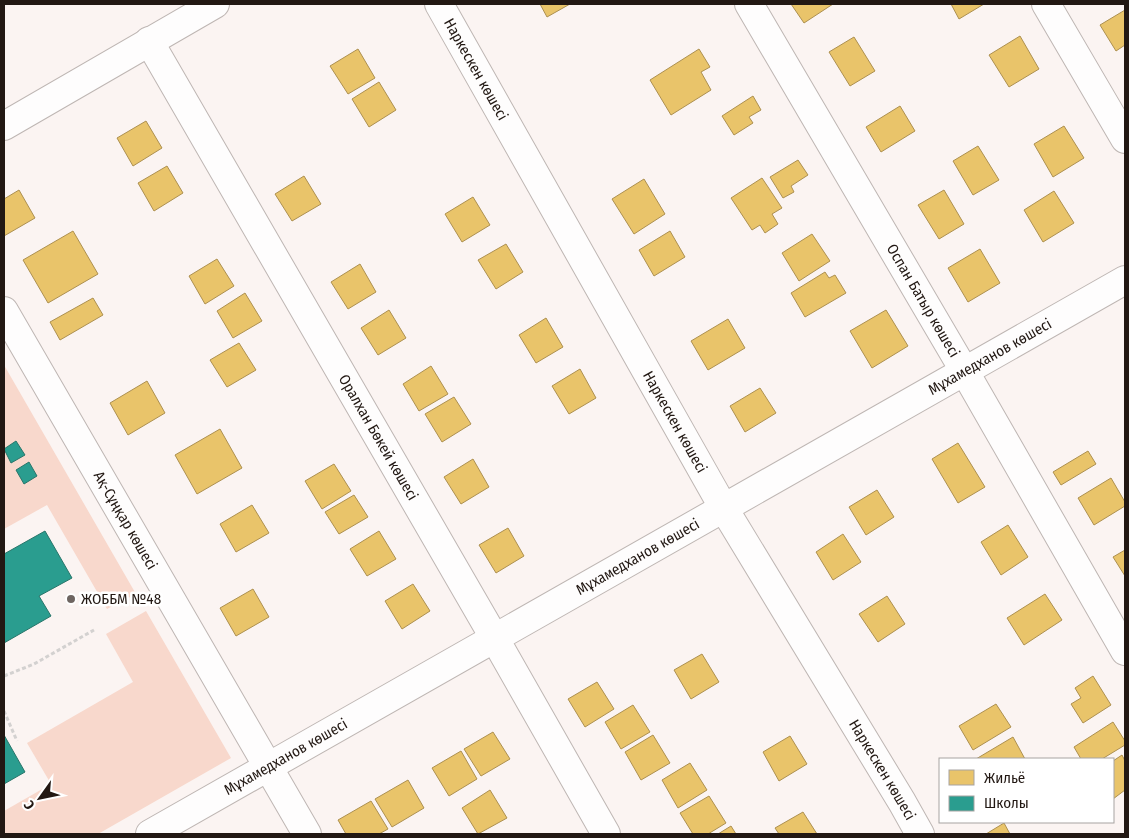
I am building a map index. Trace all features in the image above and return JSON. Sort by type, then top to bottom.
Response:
[{"type":"street","points":[[4,126],[215,4]]},
{"type":"street","name":"Наркескен көшесі","points":[[439,4],[724,507],[920,834]]},
{"type":"street","name":"Оспан Батыр көшесі","points":[[749,4],[1125,651]]},
{"type":"street","points":[[1046,4],[1125,139]]},
{"type":"street","name":"Оралхан Бөкей көшесі","points":[[150,41],[606,834]]},
{"type":"street","name":"Мұхамедханов көшесі","points":[[150,834],[1125,280]]},
{"type":"street","name":"Ақ-Сұңқар көшесі","points":[[4,312],[306,834]]},
{"type":"path","points":[[4,676],[34,664],[94,630]]},
{"type":"path","points":[[4,711],[17,741]]},
{"type":"shaded area","points":[[4,365],[136,594],[107,609],[47,505],[4,529]]},
{"type":"shaded area","points":[[146,611],[231,758],[98,834],[4,834],[4,811],[51,784],[27,743],[133,682],[106,634]]},
{"type":"building: Жильё","points":[[540,4],[570,4],[547,17]]},
{"type":"building: Жильё","points":[[791,4],[833,4],[804,23]]},
{"type":"building: Жильё","points":[[951,4],[984,4],[959,19]]},
{"type":"building: Жильё","points":[[1125,10],[1125,45],[1116,51],[1100,25]]},
{"type":"building: Жильё","points":[[1020,36],[1039,69],[1009,87],[989,55]]},
{"type":"building: Жильё","points":[[854,37],[875,71],[850,86],[829,52]]},
{"type":"building: Жильё","points":[[358,49],[375,78],[348,94],[330,66]]},
{"type":"building: Жильё","points":[[699,49],[710,67],[701,72],[711,90],[671,115],[650,80]]},
{"type":"building: Жильё","points":[[379,82],[396,110],[369,127],[352,99]]},
{"type":"building: Жильё","points":[[753,96],[761,110],[749,117],[753,123],[734,135],[722,116]]},
{"type":"building: Жильё","points":[[900,106],[915,131],[881,152],[866,127]]},
{"type":"building: Жильё","points":[[146,121],[162,148],[133,166],[117,138]]},
{"type":"building: Жильё","points":[[1064,126],[1084,158],[1053,177],[1034,144]]},
{"type":"building: Жильё","points":[[978,146],[999,180],[973,195],[953,161]]},
{"type":"building: Жильё","points":[[798,160],[808,175],[791,186],[794,192],[783,198],[770,177]]},
{"type":"building: Жильё","points":[[167,166],[183,193],[154,211],[138,183]]},
{"type":"building: Жильё","points":[[304,176],[321,204],[292,221],[275,194]]},
{"type":"building: Жильё","points":[[762,178],[782,208],[772,214],[778,224],[765,233],[760,225],[752,230],[731,198]]},
{"type":"building: Жильё","points":[[644,179],[665,214],[634,234],[612,199]]},
{"type":"building: Жильё","points":[[19,190],[35,218],[4,236],[4,199]]},
{"type":"building: Жильё","points":[[944,190],[964,224],[939,239],[918,205]]},
{"type":"building: Жильё","points":[[1054,191],[1074,223],[1043,242],[1024,210]]},
{"type":"building: Жильё","points":[[473,197],[490,225],[462,242],[445,214]]},
{"type":"building: Жильё","points":[[73,231],[98,274],[48,303],[23,260]]},
{"type":"building: Жильё","points":[[670,231],[685,257],[654,276],[639,250]]},
{"type":"building: Жильё","points":[[812,234],[830,261],[799,281],[782,253]]},
{"type":"building: Жильё","points":[[506,244],[523,272],[496,289],[478,260]]},
{"type":"building: Жильё","points":[[980,249],[1000,283],[968,302],[948,268]]},
{"type":"building: Жильё","points":[[217,259],[234,286],[205,304],[189,276]]},
{"type":"building: Жильё","points":[[360,264],[376,292],[348,309],[331,282]]},
{"type":"building: Жильё","points":[[825,272],[829,278],[835,275],[846,293],[805,317],[791,293]]},
{"type":"building: Жильё","points":[[245,293],[262,321],[233,338],[217,311]]},
{"type":"building: Жильё","points":[[93,298],[103,315],[60,340],[50,322]]},
{"type":"building: Жильё","points":[[389,310],[406,338],[378,355],[361,328]]},
{"type":"building: Жильё","points":[[886,310],[908,346],[872,368],[850,331]]},
{"type":"building: Жильё","points":[[546,318],[563,347],[536,363],[519,335]]},
{"type":"building: Жильё","points":[[728,319],[745,348],[708,370],[691,341]]},
{"type":"building: Жильё","points":[[239,343],[256,370],[227,387],[210,360]]},
{"type":"building: Жильё","points":[[431,366],[448,394],[419,411],[403,384]]},
{"type":"building: Жильё","points":[[580,369],[596,398],[569,414],[552,386]]},
{"type":"building: Жильё","points":[[147,381],[165,413],[128,435],[110,403]]},
{"type":"building: Жильё","points":[[760,388],[776,413],[745,432],[730,406]]},
{"type":"building: Жильё","points":[[454,397],[471,424],[442,442],[425,414]]},
{"type":"building: Жильё","points":[[220,429],[242,468],[197,494],[175,455]]},
{"type":"building: Жильё","points":[[958,443],[985,487],[958,503],[932,459]]},
{"type":"building: Жильё","points":[[1088,451],[1096,464],[1061,485],[1053,472]]},
{"type":"building: Жильё","points":[[473,459],[489,487],[461,504],[444,477]]},
{"type":"building: Жильё","points":[[334,464],[351,491],[322,509],[305,481]]},
{"type":"building: Жильё","points":[[1111,478],[1125,502],[1125,506],[1094,525],[1078,498]]},
{"type":"building: Жильё","points":[[877,490],[894,517],[866,535],[849,507]]},
{"type":"building: Жильё","points":[[354,495],[368,517],[339,534],[325,512]]},
{"type":"building: Жильё","points":[[252,505],[269,533],[236,552],[220,524]]},
{"type":"building: Жильё","points":[[1008,525],[1028,557],[1001,575],[981,542]]},
{"type":"building: Жильё","points":[[508,528],[524,556],[496,573],[479,545]]},
{"type":"building: Жильё","points":[[379,531],[396,559],[367,576],[350,549]]},
{"type":"building: Жильё","points":[[843,534],[861,562],[833,580],[816,552]]},
{"type":"building: Жильё","points":[[1125,550],[1125,576],[1113,557]]},
{"type":"building: Жильё","points":[[413,584],[430,611],[402,629],[385,601]]},
{"type":"building: Жильё","points":[[253,589],[269,617],[236,636],[220,608]]},
{"type":"building: Жильё","points":[[1045,594],[1062,620],[1024,645],[1007,618]]},
{"type":"building: Жильё","points":[[887,596],[905,624],[878,642],[859,614]]},
{"type":"building: Жильё","points":[[702,654],[719,682],[691,699],[674,670]]},
{"type":"building: Жильё","points":[[1093,676],[1111,705],[1083,723],[1071,704],[1081,698],[1075,688]]},
{"type":"building: Жильё","points":[[597,682],[614,709],[585,727],[568,699]]},
{"type":"building: Жильё","points":[[996,704],[1011,727],[973,750],[959,726]]},
{"type":"building: Жильё","points":[[633,705],[650,732],[621,749],[605,722]]},
{"type":"building: Жильё","points":[[1113,722],[1125,741],[1125,745],[1104,758],[1080,758],[1074,747]]},
{"type":"building: Жильё","points":[[493,732],[510,759],[481,776],[464,749]]},
{"type":"building: Жильё","points":[[653,735],[670,763],[641,780],[625,752]]},
{"type":"building: Жильё","points":[[790,736],[807,764],[779,781],[763,752]]},
{"type":"building: Жильё","points":[[1013,737],[1024,758],[978,758]]},
{"type":"building: Жильё","points":[[461,751],[477,779],[449,796],[432,768]]},
{"type":"building: Жильё","points":[[1122,755],[1125,761],[1125,790],[1114,798],[1114,760]]},
{"type":"building: Жильё","points":[[690,763],[707,790],[678,808],[662,780]]},
{"type":"building: Жильё","points":[[408,780],[424,808],[392,827],[375,799]]},
{"type":"building: Жильё","points":[[490,790],[507,818],[478,834],[462,808]]},
{"type":"building: Жильё","points":[[709,796],[726,823],[708,834],[693,834],[680,813]]},
{"type":"building: Жильё","points":[[371,801],[388,829],[379,834],[346,834],[338,820]]},
{"type":"building: Жильё","points":[[803,812],[817,834],[779,834],[775,828]]},
{"type":"building: Жильё","points":[[1004,823],[1010,834],[986,834]]},
{"type":"building: Жильё","points":[[731,826],[736,834],[718,834]]},
{"type":"building: Школы","points":[[16,441],[25,455],[11,463],[4,449]]},
{"type":"building: Школы","points":[[29,462],[37,476],[24,484],[16,470]]},
{"type":"building: Школы","points":[[45,531],[72,578],[39,596],[51,616],[4,643],[4,554]]},
{"type":"building: Школы","points":[[4,735],[25,772],[4,784]]},
{"type":"place","name":"ЖОББМ №48","points":[[71,599]]}]
